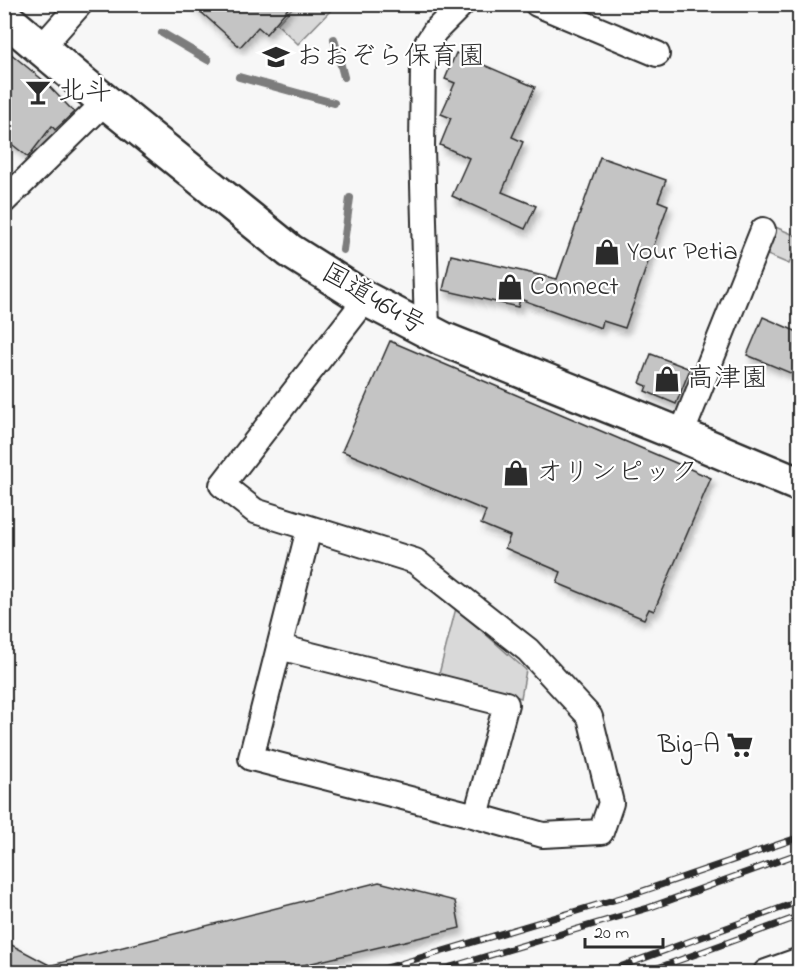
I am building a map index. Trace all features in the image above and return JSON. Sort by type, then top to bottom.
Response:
[{"type":"highway","name":"国道464号","points":[[4,17],[105,102],[290,251],[366,299],[443,339],[800,485]]},
{"type":"street","points":[[41,48],[80,4]]},
{"type":"street","points":[[427,331],[422,147],[423,66],[426,45],[435,31],[462,4]]},
{"type":"street","points":[[537,4],[657,54]]},
{"type":"street","points":[[4,201],[105,102]]},
{"type":"street","points":[[681,435],[763,230]]},
{"type":"street","points":[[309,529],[250,758],[543,835],[601,832],[611,803],[590,717],[528,650],[415,561],[255,512],[222,485],[366,299]]},
{"type":"street","points":[[279,647],[506,704],[476,816]]},
{"type":"street","points":[[766,972],[800,960]]},
{"type":"shaded area","points":[[295,5],[336,5],[298,44],[277,24]]},
{"type":"shaded area","points":[[773,226],[799,237],[789,264],[763,253]]},
{"type":"shaded area","points":[[456,608],[526,670],[521,698],[439,674]]},
{"type":"building","points":[[192,4],[292,4],[266,34],[258,27],[240,47]]},
{"type":"building","points":[[4,48],[44,81],[74,112],[55,130],[52,126],[28,157],[4,138]]},
{"type":"building","points":[[456,53],[535,87],[512,137],[523,142],[502,192],[536,206],[525,229],[452,196],[469,158],[440,145],[451,118],[441,114],[455,83],[445,79]]},
{"type":"building","points":[[600,157],[666,180],[658,201],[668,205],[625,328],[603,321],[601,328],[520,299],[518,307],[443,290],[451,255],[557,279]]},
{"type":"building","points":[[763,317],[800,333],[800,377],[747,355]]},
{"type":"building","points":[[390,341],[711,478],[654,611],[649,609],[644,619],[557,583],[561,572],[505,548],[510,536],[481,524],[486,511],[342,451]]},
{"type":"building","points":[[651,354],[690,369],[676,404],[645,391],[647,386],[640,383]]},
{"type":"building","points":[[379,882],[455,901],[460,928],[274,972],[4,972],[4,941],[53,967],[52,965]]},
{"type":"waterway","points":[[162,33],[208,60]]},
{"type":"waterway","points":[[334,39],[344,77]]},
{"type":"waterway","points":[[239,77],[334,103]]},
{"type":"waterway","points":[[343,250],[350,198]]},
{"type":"railway","points":[[373,972],[637,893],[800,837]]},
{"type":"railway","points":[[434,972],[648,908],[800,853]]},
{"type":"railway","points":[[606,972],[800,901]]},
{"type":"railway","points":[[647,972],[800,916]]},
{"type":"place","name":"おおぞら保育園","points":[[276,57]]},
{"type":"place","name":"北斗","points":[[38,92]]},
{"type":"place","name":"Your Petia","points":[[607,252]]},
{"type":"place","name":"Connect","points":[[510,287]]},
{"type":"place","name":"高津園","points":[[667,379]]},
{"type":"place","name":"オリンピック","points":[[516,473]]},
{"type":"place","name":"Big-A","points":[[740,745]]}]
